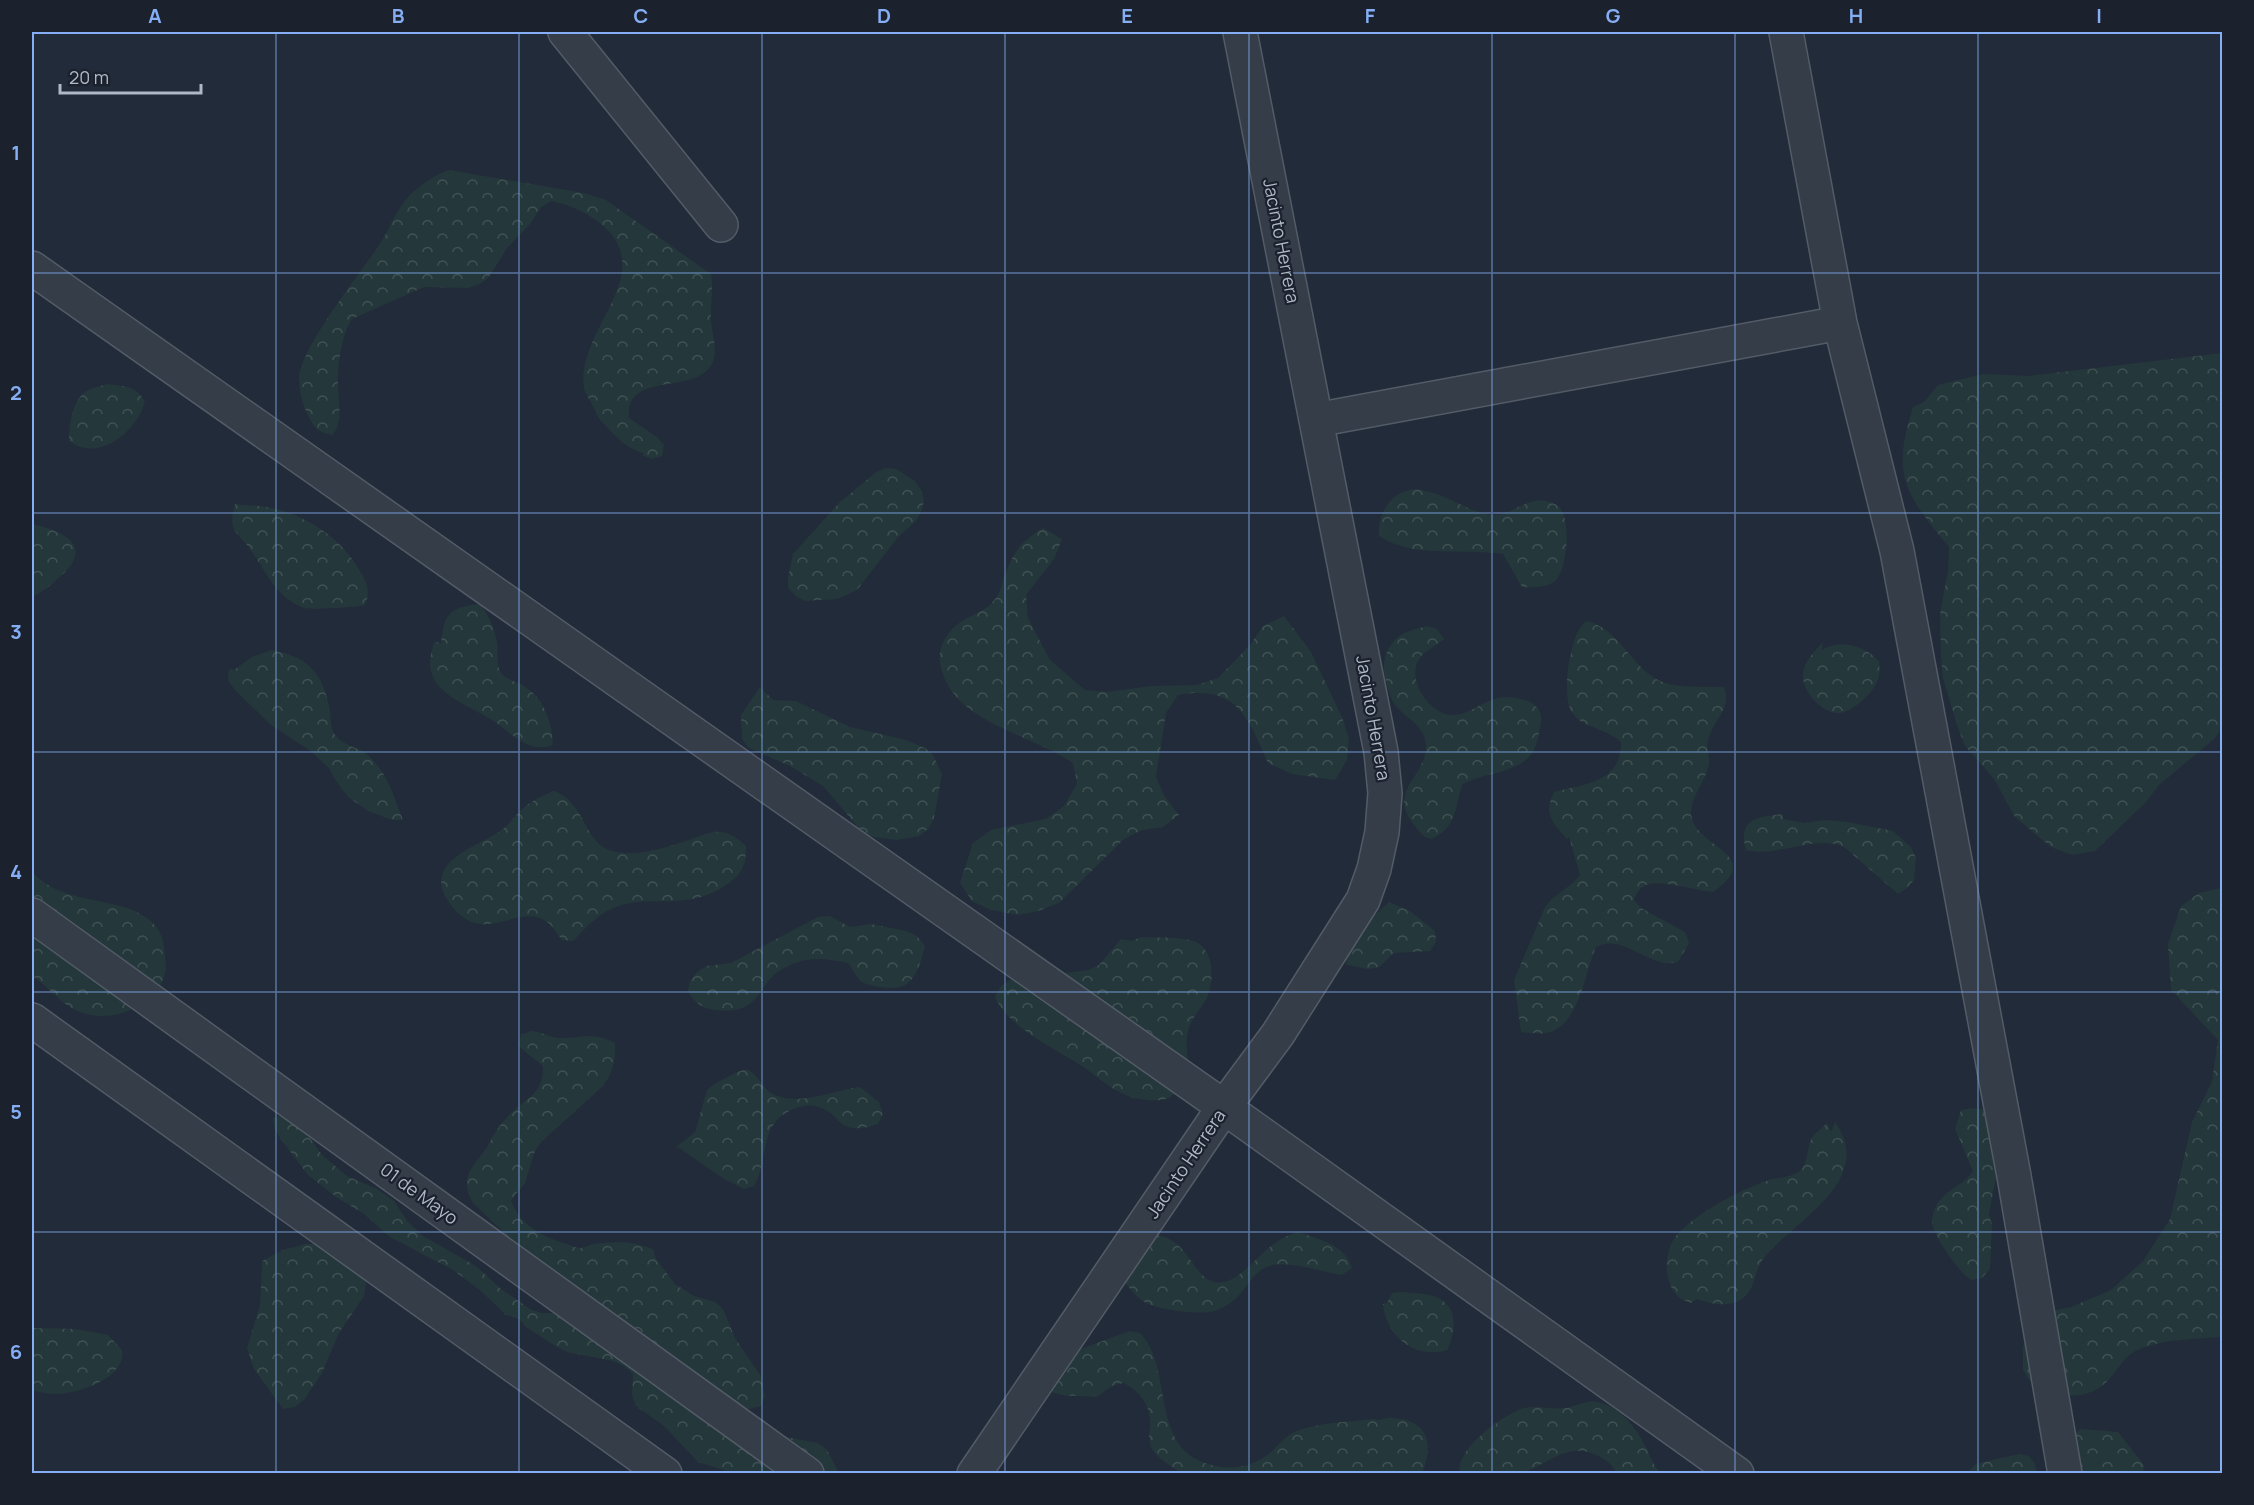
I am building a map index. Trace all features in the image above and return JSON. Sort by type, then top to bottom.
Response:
[{"type":"street","points":[[565,32],[721,225]]},
{"type":"street","name":"Jacinto Herrera","points":[[974,1473],[1224,1107],[1278,1034],[1363,900],[1374,869],[1382,832],[1385,793],[1381,752],[1240,32]]},
{"type":"street","points":[[1786,32],[1840,323],[1897,551],[2014,1176],[2066,1473]]},
{"type":"street","points":[[32,268],[1224,1107],[1737,1473]]},
{"type":"street","points":[[1316,420],[1840,323]]},
{"type":"street","name":"01 de Mayo","points":[[32,915],[807,1473]]},
{"type":"street","points":[[32,1020],[665,1473]]},
{"type":"green space","points":[[449,170],[584,193],[606,200],[711,274],[711,320],[715,347],[713,362],[705,372],[693,379],[650,388],[638,394],[631,403],[629,418],[657,437],[664,445],[662,456],[652,459],[622,442],[600,419],[585,392],[585,366],[591,345],[620,283],[622,263],[617,243],[601,224],[578,210],[551,201],[541,207],[530,224],[507,248],[489,277],[480,284],[468,288],[424,287],[352,319],[345,333],[339,360],[339,417],[336,429],[333,435],[323,433],[314,426],[304,405],[299,382],[302,365],[310,348],[379,245],[405,201],[423,184]]},
{"type":"green space","points":[[2222,353],[2222,728],[2214,739],[2159,785],[2146,802],[2095,851],[2072,855],[2051,847],[2015,817],[1994,779],[1965,746],[1957,725],[1943,678],[1941,656],[1940,614],[1948,570],[1949,547],[1912,498],[1903,468],[1906,431],[1913,407],[1924,402],[1938,385],[1983,374],[2028,376]]},
{"type":"green space","points":[[108,384],[130,388],[142,396],[145,402],[134,424],[115,441],[104,446],[81,447],[69,441],[72,415],[81,396],[90,389]]},
{"type":"green space","points":[[885,468],[896,469],[915,481],[922,491],[924,501],[916,521],[898,537],[857,590],[837,599],[805,601],[796,596],[788,588],[793,554],[839,503],[875,473]]},
{"type":"green space","points":[[1416,489],[1436,494],[1474,510],[1495,515],[1530,502],[1544,501],[1557,505],[1563,514],[1567,534],[1565,557],[1559,576],[1547,585],[1522,587],[1503,554],[1408,548],[1379,536],[1381,519],[1388,504],[1393,498],[1407,490]]},
{"type":"green space","points":[[235,504],[267,507],[285,512],[323,530],[344,549],[360,571],[367,588],[368,596],[365,605],[309,609],[285,597],[234,530],[232,518]]},
{"type":"green space","points":[[32,524],[54,531],[70,540],[75,547],[75,555],[62,575],[32,597]]},
{"type":"green space","points":[[1043,528],[1062,539],[1054,559],[1026,595],[1028,618],[1050,660],[1085,690],[1107,692],[1153,686],[1197,685],[1218,678],[1250,645],[1263,626],[1284,616],[1311,652],[1342,717],[1349,738],[1347,760],[1335,780],[1292,774],[1268,763],[1246,718],[1227,700],[1214,695],[1198,693],[1178,695],[1166,713],[1156,777],[1165,797],[1179,815],[1163,827],[1142,830],[1124,839],[1059,903],[1018,915],[991,910],[972,901],[960,883],[973,843],[991,830],[1046,819],[1064,806],[1077,784],[1073,763],[996,725],[961,702],[948,686],[941,667],[940,655],[944,640],[952,630],[984,609],[996,598],[1018,548]]},
{"type":"green space","points":[[480,604],[489,617],[494,631],[500,671],[536,696],[549,719],[553,745],[535,747],[520,741],[492,720],[455,699],[436,682],[431,671],[430,657],[435,641],[441,644],[444,625],[450,613],[462,607]]},
{"type":"green space","points":[[1587,621],[1608,631],[1640,666],[1658,680],[1682,686],[1724,687],[1726,702],[1710,733],[1709,764],[1694,798],[1691,811],[1694,823],[1701,834],[1722,850],[1730,859],[1733,868],[1728,879],[1713,892],[1660,883],[1646,885],[1637,893],[1634,900],[1641,908],[1685,932],[1689,943],[1678,962],[1657,961],[1617,944],[1596,947],[1580,995],[1568,1018],[1560,1027],[1550,1032],[1539,1034],[1521,1032],[1514,980],[1545,907],[1580,875],[1569,837],[1567,839],[1557,828],[1549,812],[1551,800],[1554,792],[1600,779],[1615,766],[1620,755],[1621,742],[1577,719],[1569,707],[1567,686],[1569,661],[1578,632]]},
{"type":"green space","points":[[1427,626],[1437,629],[1444,639],[1421,656],[1415,676],[1422,694],[1434,708],[1442,713],[1458,715],[1497,698],[1515,698],[1535,705],[1541,720],[1536,745],[1526,760],[1512,768],[1462,785],[1450,824],[1439,835],[1431,839],[1423,835],[1414,825],[1404,802],[1410,784],[1425,756],[1425,738],[1419,728],[1396,706],[1389,693],[1384,670],[1388,649],[1392,643],[1407,632]]},
{"type":"green space","points":[[1823,642],[1822,650],[1829,646],[1852,645],[1867,651],[1879,661],[1879,676],[1865,699],[1841,713],[1829,711],[1816,702],[1804,683],[1804,668],[1812,654]]},
{"type":"green space","points":[[272,650],[296,657],[312,669],[323,686],[335,734],[343,742],[365,753],[379,767],[403,820],[392,820],[368,811],[348,797],[329,768],[312,752],[271,725],[234,689],[228,680],[229,669],[234,670],[252,657]]},
{"type":"green space","points":[[760,687],[773,700],[796,701],[850,727],[906,740],[925,748],[933,755],[942,774],[934,818],[929,828],[920,836],[897,840],[863,833],[823,786],[792,767],[749,748],[742,739],[741,715]]},
{"type":"green space","points":[[554,791],[564,796],[572,804],[595,840],[602,847],[612,851],[642,852],[663,848],[709,833],[723,832],[746,846],[743,866],[732,881],[702,897],[678,901],[637,902],[607,911],[573,941],[562,940],[547,922],[535,917],[487,924],[474,923],[461,916],[448,901],[442,887],[442,875],[448,865],[469,848],[503,829],[531,802]]},
{"type":"green space","points":[[1783,814],[1783,819],[1804,823],[1825,820],[1893,831],[1911,847],[1916,858],[1914,880],[1898,894],[1843,846],[1831,843],[1758,852],[1746,850],[1744,832],[1747,826],[1758,819]]},
{"type":"green space","points":[[32,871],[45,883],[61,891],[132,910],[146,917],[158,929],[164,944],[166,971],[162,982],[149,998],[131,1010],[111,1016],[88,1014],[62,1002],[32,976]]},
{"type":"green space","points":[[2222,888],[2222,1337],[2176,1340],[2141,1348],[2126,1358],[2103,1385],[2085,1394],[2056,1394],[2035,1389],[2023,1370],[2023,1347],[2031,1326],[2050,1311],[2071,1307],[2111,1290],[2143,1261],[2170,1219],[2192,1122],[2212,1082],[2218,1040],[2171,990],[2168,944],[2181,906],[2199,893]]},
{"type":"green space","points":[[1389,902],[1410,911],[1435,931],[1436,942],[1430,951],[1394,953],[1379,967],[1368,969],[1347,965],[1344,953],[1365,925]]},
{"type":"green space","points":[[830,916],[850,927],[871,924],[906,931],[917,936],[925,946],[920,965],[912,979],[900,987],[873,986],[860,981],[848,963],[817,959],[794,963],[776,973],[751,1003],[743,1008],[716,1010],[707,1008],[699,1005],[688,991],[690,981],[698,971],[707,966],[731,963],[818,917]]},
{"type":"green space","points":[[1142,937],[1179,938],[1198,943],[1207,953],[1212,974],[1208,995],[1188,1031],[1188,1078],[1173,1095],[1160,1100],[1135,1098],[1114,1089],[1019,1026],[1009,1017],[995,997],[1001,986],[1010,980],[1089,970],[1099,965],[1121,939],[1131,941]]},
{"type":"green space","points":[[531,1031],[558,1038],[593,1036],[607,1039],[615,1043],[615,1055],[613,1066],[603,1086],[541,1142],[535,1151],[525,1183],[511,1200],[515,1209],[533,1229],[549,1238],[575,1247],[582,1248],[594,1244],[616,1242],[638,1244],[653,1249],[656,1259],[675,1284],[694,1296],[715,1302],[723,1309],[735,1338],[760,1375],[765,1396],[761,1406],[744,1410],[748,1430],[818,1443],[827,1450],[839,1473],[733,1473],[698,1462],[664,1426],[636,1406],[632,1395],[633,1374],[624,1366],[613,1361],[567,1352],[557,1347],[526,1327],[519,1319],[506,1315],[481,1291],[453,1270],[390,1237],[364,1214],[336,1197],[308,1175],[275,1130],[273,1118],[283,1115],[310,1138],[322,1155],[347,1176],[377,1189],[394,1201],[408,1222],[423,1236],[476,1266],[501,1289],[530,1309],[541,1313],[552,1313],[561,1306],[526,1253],[473,1203],[467,1189],[470,1171],[497,1130],[539,1086],[543,1066],[518,1046],[521,1035]]},
{"type":"green space","points":[[747,1069],[771,1093],[792,1099],[816,1097],[860,1087],[879,1102],[883,1113],[878,1124],[858,1128],[845,1125],[831,1113],[817,1106],[802,1106],[784,1114],[775,1122],[770,1131],[754,1186],[744,1189],[724,1179],[678,1147],[675,1148],[695,1132],[707,1090],[716,1083]]},
{"type":"green space","points":[[1973,1108],[1993,1111],[2002,1146],[1989,1214],[1992,1225],[1990,1269],[1982,1278],[1971,1280],[1947,1253],[1936,1235],[1932,1221],[1939,1201],[1973,1171],[1955,1129],[1961,1110]]},
{"type":"green space","points":[[1835,1122],[1845,1143],[1846,1163],[1839,1181],[1810,1215],[1763,1259],[1750,1291],[1742,1299],[1731,1304],[1714,1304],[1697,1299],[1691,1303],[1679,1297],[1673,1291],[1670,1283],[1667,1263],[1672,1243],[1681,1231],[1703,1213],[1743,1190],[1766,1181],[1798,1173],[1805,1163],[1811,1139],[1827,1123],[1831,1132]]},
{"type":"green space","points":[[1298,1232],[1338,1248],[1349,1260],[1352,1268],[1342,1275],[1294,1265],[1269,1266],[1253,1277],[1238,1297],[1211,1312],[1172,1310],[1154,1306],[1139,1298],[1126,1284],[1125,1272],[1146,1234],[1171,1240],[1182,1249],[1206,1278],[1216,1282],[1225,1282],[1243,1272],[1273,1244]]},
{"type":"green space","points":[[305,1244],[317,1244],[364,1273],[366,1284],[364,1296],[339,1333],[322,1373],[304,1400],[295,1407],[283,1409],[254,1369],[247,1348],[260,1305],[262,1261],[283,1250]]},
{"type":"green space","points":[[1402,1292],[1436,1297],[1449,1307],[1454,1320],[1454,1328],[1447,1350],[1424,1352],[1404,1343],[1396,1335],[1385,1316],[1383,1304],[1387,1303],[1392,1293]]},
{"type":"green space","points":[[32,1328],[76,1329],[108,1335],[122,1350],[121,1360],[117,1369],[109,1376],[87,1387],[55,1394],[32,1390]]},
{"type":"green space","points":[[1130,1331],[1140,1333],[1150,1346],[1173,1434],[1183,1448],[1196,1459],[1216,1466],[1245,1466],[1263,1458],[1290,1434],[1306,1428],[1392,1418],[1413,1423],[1425,1434],[1428,1450],[1423,1471],[1420,1473],[1181,1473],[1161,1459],[1152,1449],[1147,1406],[1140,1395],[1130,1387],[1124,1383],[1114,1385],[1096,1397],[1068,1396],[1051,1392],[1046,1381],[1078,1350]]},
{"type":"green space","points":[[1593,1401],[1611,1407],[1626,1418],[1638,1433],[1661,1473],[1616,1473],[1611,1464],[1596,1455],[1586,1451],[1576,1451],[1567,1452],[1521,1473],[1499,1475],[1460,1473],[1460,1464],[1472,1444],[1505,1417],[1529,1407],[1566,1408]]},
{"type":"green space","points":[[2080,1429],[2118,1432],[2144,1465],[2143,1473],[2058,1474],[2065,1442]]},
{"type":"green space","points":[[2019,1454],[2029,1456],[2035,1464],[2037,1473],[1967,1473],[1976,1464]]}]
